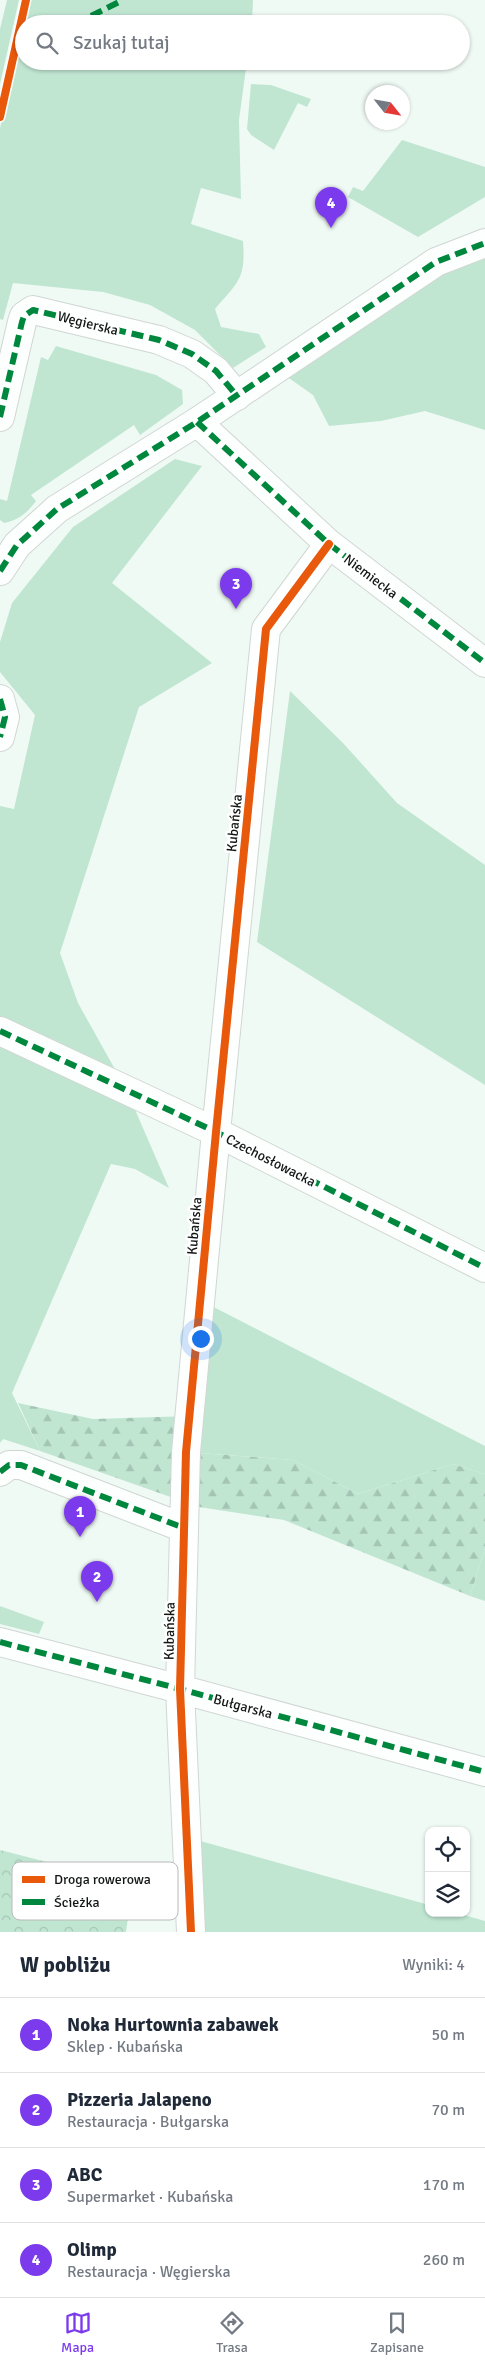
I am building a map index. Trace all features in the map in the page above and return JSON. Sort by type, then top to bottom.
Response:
[{"type":"street","points":[[1,564],[17,545],[57,509],[197,422],[436,262],[485,243]]},
{"type":"street","name":"Węgierska","points":[[0,417],[22,322],[24,316],[33,310],[159,340],[192,354],[216,371],[236,396]]},
{"type":"street","name":"Niemiecka","points":[[197,422],[329,544],[485,662]]},
{"type":"street","name":"Kubańska","points":[[191,1932],[180,1689],[186,1452],[266,629],[329,544]]},
{"type":"street","points":[[0,699],[5,717],[0,737]]},
{"type":"street","name":"Czechosłowacka","points":[[0,1031],[36,1046],[216,1132],[485,1268]]},
{"type":"street","points":[[0,1472],[10,1465],[21,1465],[184,1528]]},
{"type":"street","name":"Bułgarska","points":[[0,1642],[485,1772]]},
{"type":"green space","points":[[7,0],[19,0],[0,84],[0,29]]},
{"type":"green space","points":[[30,0],[253,0],[252,15],[27,15]]},
{"type":"green space","points":[[15,66],[15,70],[246,70],[239,120],[241,199],[201,188],[191,224],[243,241],[242,272],[235,286],[215,309],[221,327],[259,334],[266,347],[233,368],[195,330],[150,305],[103,292],[13,283],[3,320],[0,319],[0,128]]},
{"type":"green space","points":[[251,84],[271,85],[311,99],[307,107],[298,103],[274,150],[251,135],[247,129]]},
{"type":"green space","points":[[402,140],[485,167],[485,197],[418,237],[348,197],[353,187],[363,191]]},
{"type":"green space","points":[[485,243],[485,430],[425,411],[381,421],[329,426],[313,395],[276,369]]},
{"type":"green space","points":[[56,346],[156,375],[182,390],[183,404],[140,435],[134,425],[31,495],[36,501],[29,509],[18,518],[4,523],[0,520],[0,499],[7,501],[41,357],[48,360]]},
{"type":"green space","points":[[175,459],[202,466],[112,583],[212,663],[139,707],[60,953],[78,1003],[126,1089],[169,1188],[135,1169],[111,1164],[12,1393],[40,1451],[3,1439],[0,1443],[0,806],[14,809],[35,715],[0,672],[0,642],[12,603],[73,527]]},
{"type":"green space","points":[[290,691],[343,743],[397,803],[485,865],[485,1085],[257,942]]},
{"type":"green space","points":[[200,1300],[485,1446],[485,1474],[453,1464],[358,1494],[293,1460],[186,1452]]},
{"type":"green space","points":[[18,1403],[93,1419],[190,1416],[186,1452],[293,1460],[358,1494],[453,1464],[485,1474],[485,1548],[470,1596],[284,1520],[199,1507],[40,1451]]},
{"type":"green space","points":[[485,1548],[485,1601],[470,1596]]},
{"type":"green space","points":[[0,1606],[44,1622],[39,1634],[0,1624]]},
{"type":"green space","points":[[186,1837],[425,1904],[425,1917],[470,1917],[485,1921],[485,1932],[191,1932]]},
{"type":"green space","points":[[0,1850],[47,1862],[12,1862],[12,1920],[128,1920],[126,1932],[0,1932]]},
{"type":"marked path","points":[[93,15],[123,0]]},
{"type":"marked path","points":[[0,571],[17,545],[57,509],[197,422],[436,262],[485,243]]},
{"type":"marked path","points":[[0,417],[22,322],[24,316],[33,310],[159,340],[192,354],[216,371],[237,396]]},
{"type":"marked path","points":[[197,422],[329,544],[485,663]]},
{"type":"marked path","points":[[0,699],[5,717],[0,737]]},
{"type":"marked path","points":[[0,1031],[216,1132],[485,1268]]},
{"type":"marked path","points":[[0,1472],[9,1465],[21,1465],[184,1528]]},
{"type":"marked path","points":[[0,1642],[485,1772]]},
{"type":"cycle path","points":[[23,15],[26,0]]},
{"type":"cycle path","points":[[0,117],[15,50]]},
{"type":"cycle path","points":[[191,1932],[180,1689],[186,1452],[266,629],[329,544]]},
{"type":"place","name":"Olimp","points":[[331,228]]},
{"type":"place","name":"ABC","points":[[236,609]]},
{"type":"place","name":"Noka Hurtownia zabawek","points":[[80,1537]]},
{"type":"place","name":"Pizzeria Jalapeno","points":[[97,1602]]}]
